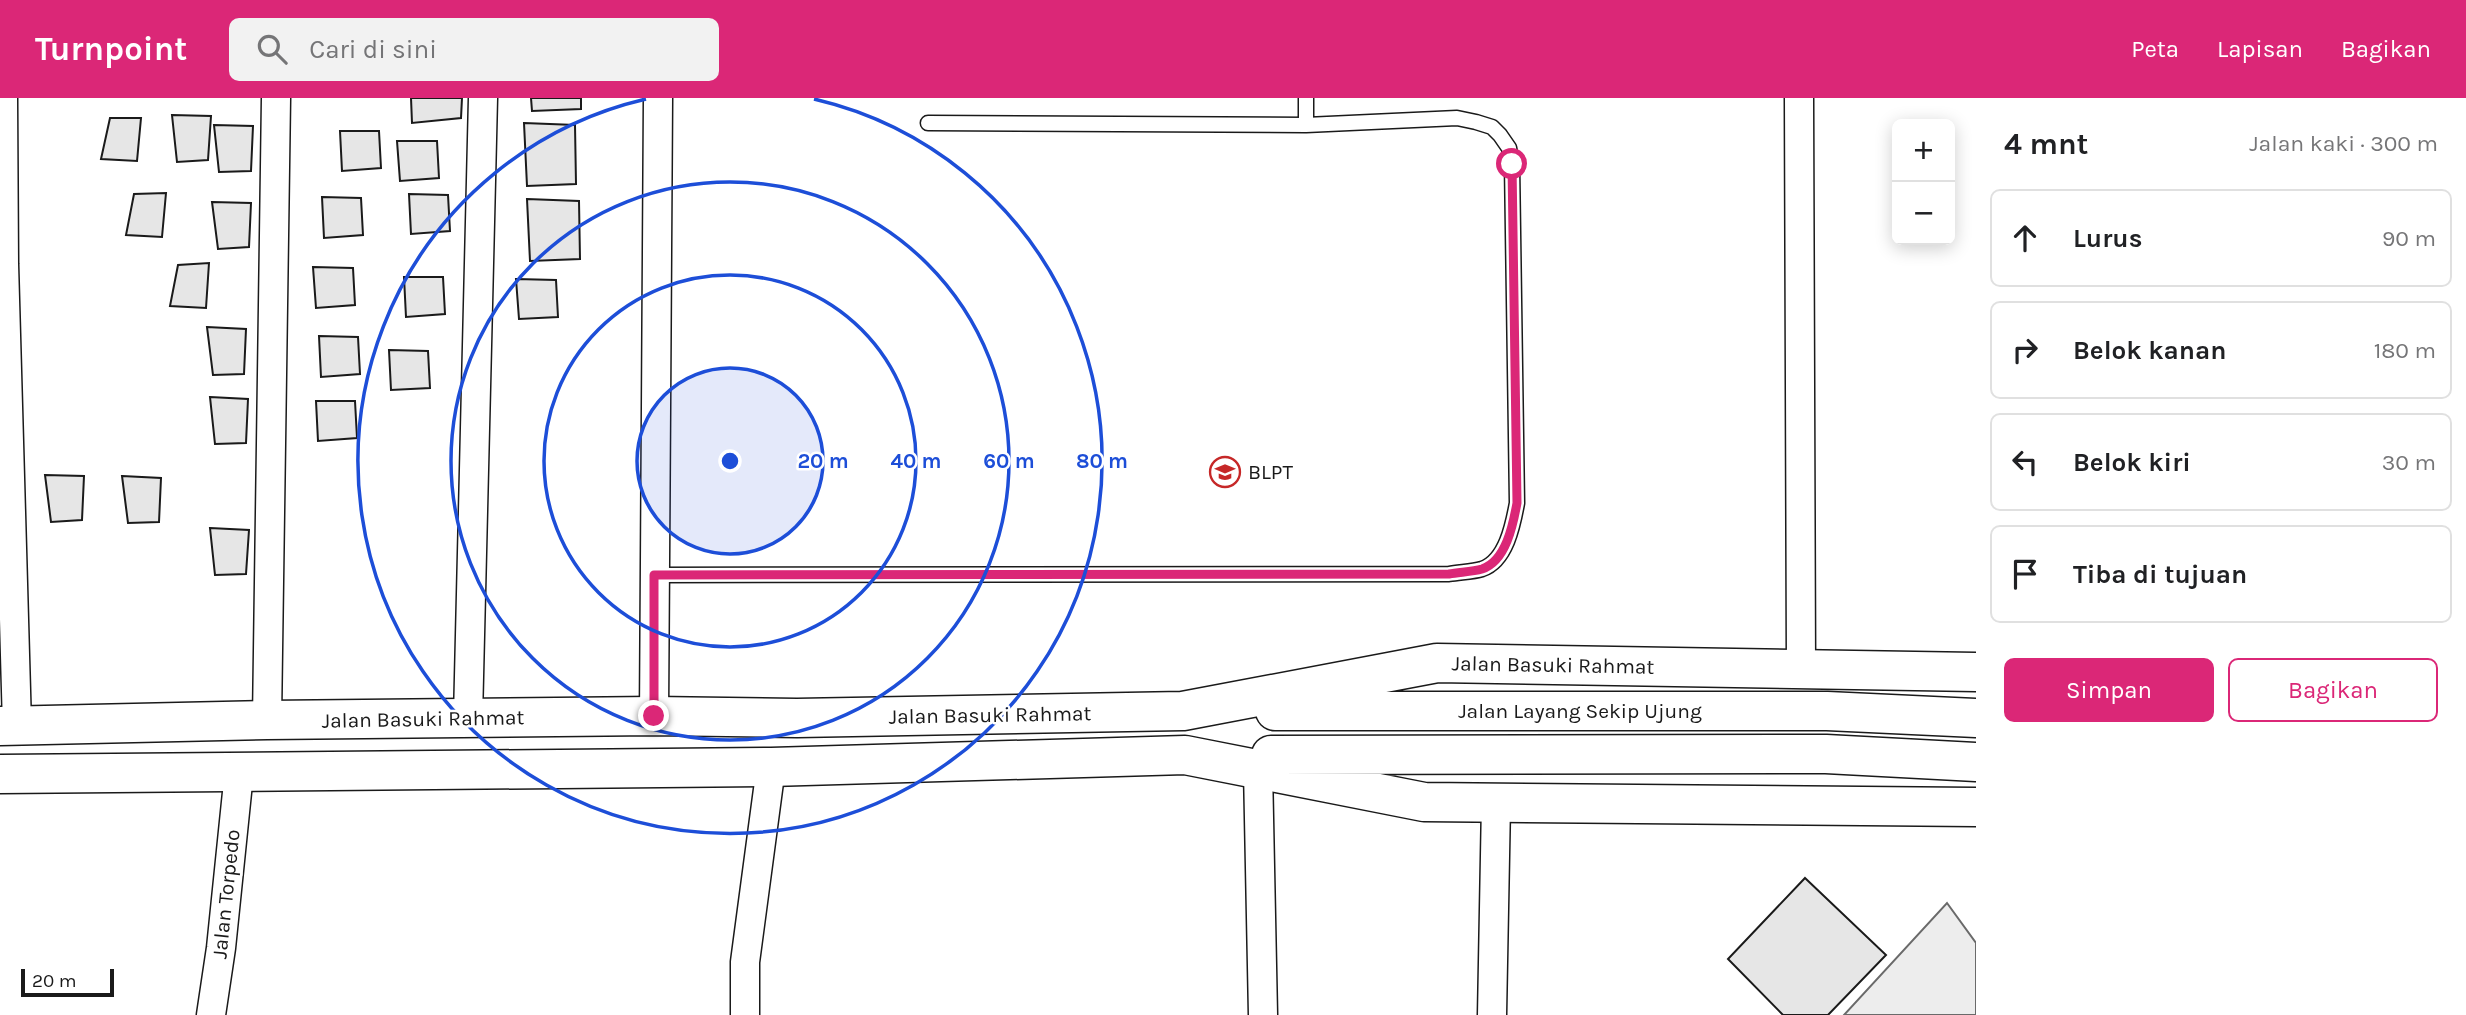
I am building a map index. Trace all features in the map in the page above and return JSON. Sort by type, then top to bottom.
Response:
[{"type":"highway","name":"Jalan Basuki Rahmat","points":[[8,726],[267,720],[654,716],[797,718],[1183,711],[1437,663],[1976,672]]},
{"type":"highway","name":"Jalan Layang Sekip Ujung","points":[[1183,711],[1827,711],[1976,718]]},
{"type":"highway","name":"Jalan Layang Sekip Ujung","points":[[1185,755],[1826,754],[1976,762]]},
{"type":"highway","points":[[0,774],[771,767],[1185,755],[1424,802],[1976,807]]},
{"type":"street","points":[[3,98],[2,264],[8,726]]},
{"type":"street","points":[[267,720],[276,98]]},
{"type":"street","points":[[468,718],[482,98]]},
{"type":"street","points":[[654,716],[659,98]]},
{"type":"street","points":[[1799,98],[1801,669]]},
{"type":"street","points":[[745,1015],[744,962],[771,767]]},
{"type":"street","points":[[1258,769],[1263,1015]]},
{"type":"street","name":"Jalan Torpedo","points":[[211,1015],[221,948],[239,773]]},
{"type":"street","points":[[1492,1015],[1496,803]]},
{"type":"lane","points":[[1306,98],[1306,125]]},
{"type":"lane","points":[[654,575],[1449,574],[1484,568],[1499,554],[1509,537],[1517,503],[1512,164],[1509,148],[1492,127],[1457,118],[1306,125],[928,123]]},
{"type":"shaded area","points":[[1947,903],[1976,943],[1976,1015],[1844,1015]]},
{"type":"building","points":[[411,98],[462,98],[461,118],[412,123]]},
{"type":"building","points":[[531,98],[581,98],[581,109],[532,111]]},
{"type":"building","points":[[172,115],[211,116],[208,160],[177,162]]},
{"type":"building","points":[[110,118],[141,118],[137,161],[101,159]]},
{"type":"building","points":[[524,123],[575,125],[576,184],[527,186]]},
{"type":"building","points":[[214,125],[253,126],[251,171],[219,172]]},
{"type":"building","points":[[340,131],[379,131],[381,168],[342,171]]},
{"type":"building","points":[[397,141],[437,141],[439,178],[400,181]]},
{"type":"building","points":[[166,193],[162,237],[126,235],[134,194]]},
{"type":"building","points":[[409,194],[448,195],[450,231],[411,234]]},
{"type":"building","points":[[322,197],[361,198],[363,235],[324,238]]},
{"type":"building","points":[[527,199],[579,201],[580,259],[530,261]]},
{"type":"building","points":[[212,202],[251,203],[249,247],[218,249]]},
{"type":"building","points":[[209,263],[206,308],[170,306],[178,265]]},
{"type":"building","points":[[313,267],[353,268],[355,305],[316,308]]},
{"type":"building","points":[[404,277],[443,277],[445,314],[406,317]]},
{"type":"building","points":[[516,279],[556,280],[558,317],[519,319]]},
{"type":"building","points":[[207,327],[246,329],[244,374],[213,375]]},
{"type":"building","points":[[319,336],[358,337],[360,374],[321,377]]},
{"type":"building","points":[[389,350],[428,351],[430,388],[391,390]]},
{"type":"building","points":[[210,397],[248,399],[246,443],[215,444]]},
{"type":"building","points":[[316,401],[355,401],[357,438],[318,441]]},
{"type":"building","points":[[45,475],[84,476],[82,520],[51,522]]},
{"type":"building","points":[[122,476],[161,478],[159,522],[128,523]]},
{"type":"building","points":[[210,528],[249,530],[246,574],[215,575]]},
{"type":"building","points":[[1805,878],[1886,955],[1828,1015],[1783,1015],[1728,959]]},
{"type":"place","name":"BLPT","points":[[1225,472]]},
{"type":"route","points":[[654,716],[654,575],[1449,574],[1484,568],[1499,554],[1509,537],[1517,503],[1512,164]]}]
